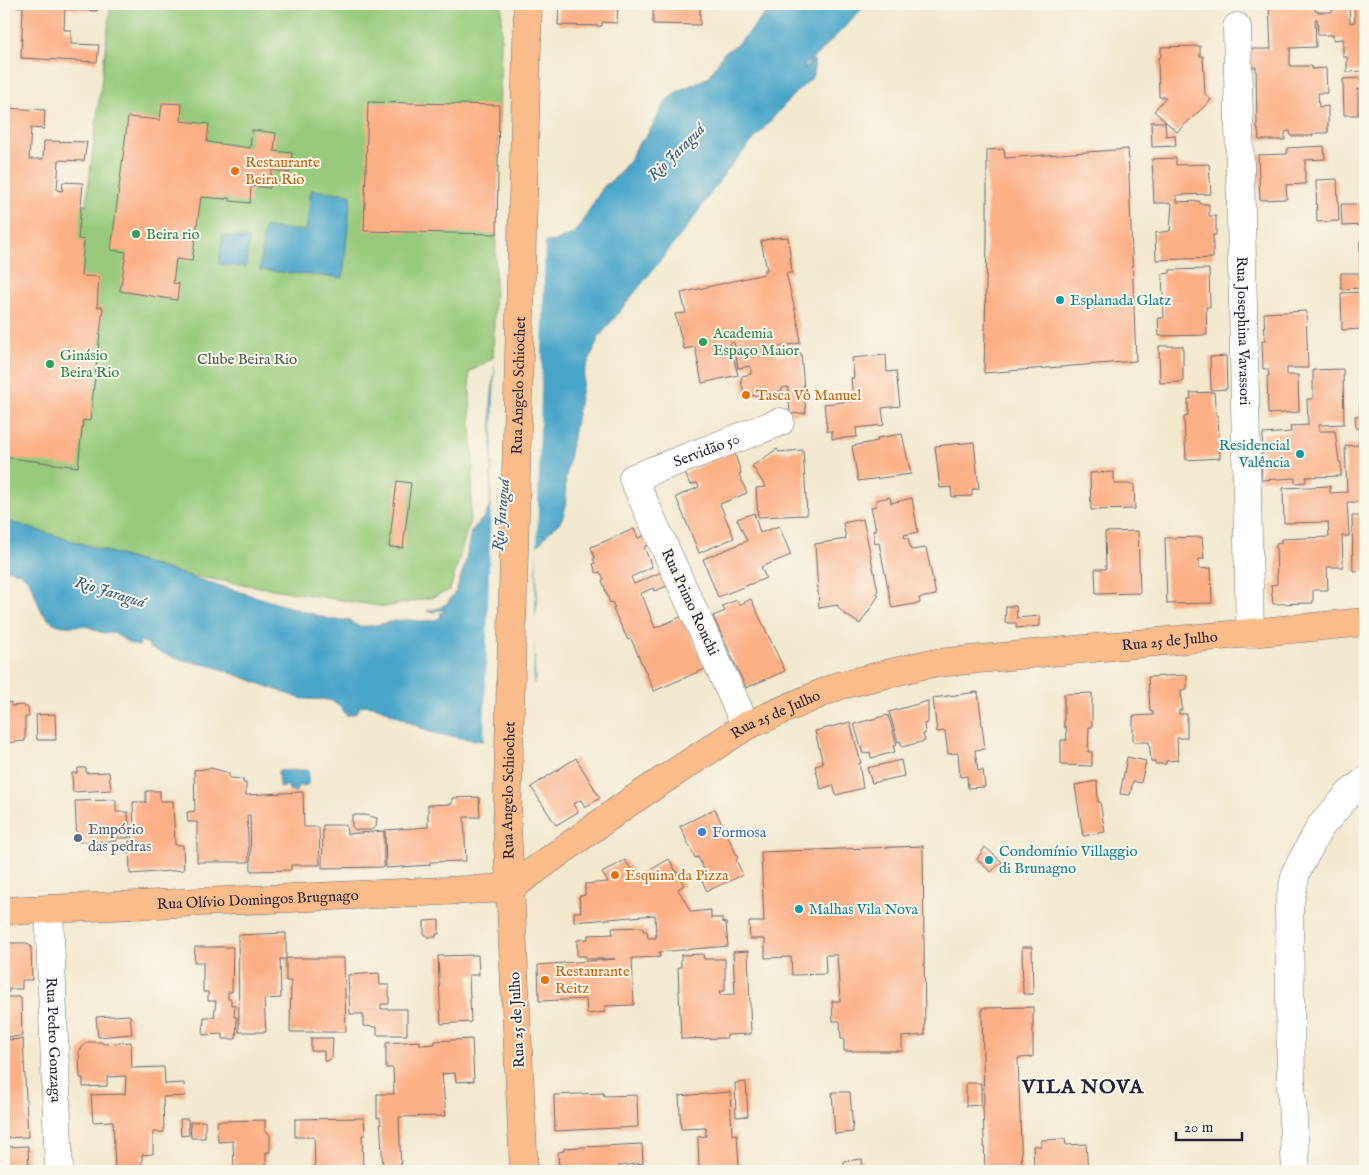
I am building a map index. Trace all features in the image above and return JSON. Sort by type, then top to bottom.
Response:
[{"type":"main road","name":"Rua Angelo Schiochet","points":[[510,888],[508,816],[528,4]]},
{"type":"main road","name":"Rua 25 de Julho","points":[[524,1171],[510,888],[631,801],[746,726],[838,686],[927,664],[1365,622]]},
{"type":"main road","name":"Rua Olívio Domingos Brugnago","points":[[4,911],[510,888]]},
{"type":"street","name":"Rua Josephina Vavassori","points":[[1237,27],[1250,634]]},
{"type":"street","name":"Servidão 50","points":[[633,478],[780,422]]},
{"type":"street","name":"Rua Primo Ronchi","points":[[633,478],[746,726]]},
{"type":"street","points":[[1296,1171],[1291,1086],[1289,906],[1296,872],[1320,827],[1349,794],[1365,780]]},
{"type":"street","name":"Rua Pedro Gonzaga","points":[[48,909],[59,1171]]},
{"type":"green space","name":"Clube Beira Rio","points":[[111,4],[502,4],[493,358],[469,372],[473,467],[470,520],[450,590],[430,598],[385,607],[186,575],[4,520],[4,202],[86,205]]},
{"type":"water","name":"Rio Jaraguá","points":[[773,4],[867,4],[805,65],[804,69],[814,60],[814,73],[810,80],[794,94],[726,171],[687,227],[599,337],[585,370],[566,475],[564,513],[558,524],[536,546],[537,604],[533,627],[535,679],[519,720],[495,738],[483,741],[442,735],[427,731],[378,707],[368,705],[360,706],[355,713],[346,715],[335,702],[299,698],[215,667],[175,658],[150,648],[147,643],[140,641],[139,646],[129,643],[113,632],[101,632],[84,626],[56,624],[47,618],[41,610],[31,584],[25,577],[17,572],[4,569],[4,520],[332,620],[350,620],[359,626],[370,626],[400,620],[428,621],[441,617],[440,614],[446,610],[427,611],[446,605],[456,591],[465,565],[471,531],[485,516],[490,506],[492,463],[491,403],[499,333],[540,243],[556,241],[575,233],[604,186],[616,177],[629,161],[639,143],[646,137],[667,100],[678,91],[709,77],[724,53],[748,34]]},
{"type":"water","points":[[311,190],[351,194],[343,278],[260,270],[264,227],[306,231]]},
{"type":"water","points":[[222,236],[249,239],[246,267],[219,264]]},
{"type":"water","points":[[308,770],[308,784],[303,787],[299,784],[298,790],[293,792],[289,790],[288,785],[282,788],[279,786],[278,771]]},
{"type":"pier","points":[[545,239],[533,692],[522,721],[495,741],[484,743],[496,332],[502,305],[521,254],[538,240]]},
{"type":"building","points":[[4,4],[98,4],[97,11],[65,9],[64,30],[71,30],[71,44],[99,45],[97,62],[21,58],[23,7],[4,6]]},
{"type":"building","points":[[559,4],[618,4],[617,23],[602,22],[602,26],[558,25]]},
{"type":"building","points":[[653,4],[700,4],[700,25],[653,24]]},
{"type":"building","points":[[1315,5],[1315,11],[1332,12],[1332,6],[1349,5],[1350,23],[1355,22],[1354,6],[1365,5],[1365,71],[1347,72],[1347,57],[1343,57],[1343,39],[1333,40],[1333,35],[1318,35],[1317,19],[1315,19],[1316,47],[1290,48],[1290,66],[1312,66],[1312,69],[1326,68],[1327,93],[1318,93],[1319,107],[1328,106],[1328,133],[1317,133],[1313,134],[1313,136],[1291,136],[1290,131],[1285,132],[1285,140],[1259,140],[1257,129],[1256,67],[1249,67],[1249,49],[1271,49],[1269,6]]},
{"type":"building","points":[[1200,46],[1200,56],[1203,56],[1205,94],[1211,100],[1177,132],[1154,111],[1166,97],[1159,97],[1158,58],[1161,57],[1161,47]]},
{"type":"building","points":[[1362,78],[1363,89],[1358,89],[1358,115],[1344,115],[1343,79]]},
{"type":"building","points":[[368,102],[499,105],[497,234],[364,231]]},
{"type":"building","points":[[162,103],[182,104],[181,121],[209,124],[207,142],[250,148],[252,130],[276,133],[274,151],[292,153],[290,173],[272,170],[270,188],[251,186],[250,203],[230,201],[230,198],[201,197],[192,261],[176,259],[173,283],[179,284],[177,300],[120,291],[126,252],[111,250],[128,117],[160,120]]},
{"type":"building","name":"Ginásio Beira Rio","points":[[4,108],[45,110],[44,129],[31,128],[29,159],[43,159],[44,141],[87,142],[84,161],[59,160],[57,190],[62,191],[63,182],[83,183],[78,239],[84,240],[81,276],[99,277],[97,307],[103,307],[90,421],[83,420],[78,467],[4,457]]},
{"type":"building","points":[[1151,122],[1165,122],[1166,136],[1175,135],[1176,146],[1152,147]]},
{"type":"building","points":[[1324,146],[1325,159],[1305,160],[1305,184],[1286,185],[1287,199],[1260,200],[1258,155],[1287,154],[1287,148]]},
{"type":"building","name":"Esplanada Glatz","points":[[1004,149],[1005,158],[1128,149],[1136,361],[984,373],[987,150]]},
{"type":"building","points":[[1176,158],[1176,165],[1209,164],[1211,194],[1177,195],[1177,202],[1200,201],[1200,204],[1209,204],[1209,216],[1216,216],[1216,235],[1213,235],[1213,258],[1156,260],[1155,233],[1170,231],[1172,203],[1154,203],[1152,159]]},
{"type":"building","points":[[1337,179],[1339,221],[1317,222],[1316,180]]},
{"type":"building","points":[[1341,204],[1362,204],[1363,225],[1342,226]]},
{"type":"building","points":[[1362,234],[1365,234],[1365,329],[1342,330],[1341,293],[1362,292],[1362,288],[1341,289],[1341,273],[1360,273],[1360,241],[1362,241]]},
{"type":"building","points":[[788,237],[792,273],[786,273],[799,327],[800,343],[776,347],[777,356],[801,353],[806,413],[790,414],[788,387],[782,388],[782,391],[745,397],[741,381],[742,376],[751,374],[751,366],[738,368],[734,342],[730,343],[738,375],[702,383],[695,347],[684,349],[675,314],[686,313],[681,293],[764,274],[764,270],[767,270],[761,241]]},
{"type":"building","points":[[1209,269],[1210,307],[1206,307],[1207,335],[1159,336],[1158,318],[1164,318],[1162,274],[1170,273],[1170,270]]},
{"type":"building","points":[[1306,311],[1308,368],[1287,368],[1287,375],[1298,375],[1299,412],[1268,414],[1267,376],[1269,376],[1268,369],[1263,369],[1264,313]]},
{"type":"building","points":[[1159,346],[1183,346],[1183,382],[1160,383]]},
{"type":"building","points":[[886,355],[887,372],[896,371],[900,406],[882,408],[884,425],[856,428],[857,437],[832,439],[832,431],[827,431],[824,404],[853,401],[851,378],[854,378],[852,358]]},
{"type":"building","points":[[1226,356],[1227,389],[1211,390],[1210,357]]},
{"type":"building","name":"Residencial Valência","points":[[1343,369],[1344,424],[1319,425],[1319,431],[1335,431],[1339,462],[1341,462],[1341,476],[1306,477],[1306,482],[1295,483],[1295,478],[1261,480],[1263,434],[1291,432],[1290,426],[1308,425],[1307,399],[1313,399],[1313,370]]},
{"type":"building","points":[[1214,392],[1216,415],[1218,415],[1220,458],[1186,460],[1184,417],[1188,416],[1188,399],[1191,399],[1190,393]]},
{"type":"building","points":[[1360,404],[1365,404],[1363,469],[1365,469],[1365,502],[1347,502],[1349,536],[1342,536],[1343,567],[1327,567],[1328,590],[1313,590],[1313,603],[1273,604],[1271,585],[1277,584],[1276,544],[1281,543],[1281,539],[1329,537],[1328,522],[1284,523],[1283,488],[1330,486],[1330,493],[1347,492],[1345,446],[1359,445],[1359,428],[1356,428],[1355,416],[1360,416]]},
{"type":"building","points":[[902,434],[911,474],[858,481],[852,446],[878,441],[877,438]]},
{"type":"building","points":[[974,442],[979,489],[972,489],[972,496],[952,497],[951,487],[940,488],[935,446]]},
{"type":"building","points":[[777,449],[779,452],[803,450],[807,515],[758,517],[756,488],[766,487],[752,466]]},
{"type":"building","points":[[734,451],[741,473],[739,474],[747,493],[720,504],[734,538],[699,553],[676,497],[699,487],[697,483],[690,485],[685,473]]},
{"type":"building","points":[[1114,472],[1114,484],[1134,484],[1135,509],[1091,510],[1090,473]]},
{"type":"building","points":[[397,481],[411,483],[403,548],[389,547]]},
{"type":"building","points":[[890,497],[891,503],[912,498],[918,532],[904,535],[905,538],[908,538],[911,550],[926,548],[936,595],[919,598],[920,603],[892,608],[879,543],[875,544],[873,530],[876,530],[871,507],[876,506],[876,500]]},
{"type":"building","points":[[754,513],[760,533],[779,526],[791,555],[761,567],[766,578],[718,597],[703,559],[747,541],[737,519]]},
{"type":"building","points":[[1352,516],[1365,516],[1365,570],[1353,571]]},
{"type":"building","points":[[863,519],[878,591],[876,593],[879,595],[860,624],[843,613],[838,605],[819,608],[815,544],[846,539],[843,523]]},
{"type":"building","points":[[634,529],[638,538],[648,534],[653,544],[644,547],[652,567],[631,577],[634,584],[664,571],[670,585],[654,591],[653,588],[640,594],[643,597],[655,628],[683,616],[705,669],[654,691],[631,639],[628,640],[613,609],[615,608],[612,602],[610,603],[602,580],[604,579],[600,572],[596,573],[593,564],[595,563],[593,559],[595,558],[591,547]]},
{"type":"building","points":[[1138,531],[1140,593],[1096,594],[1095,569],[1106,569],[1105,532]]},
{"type":"building","points":[[1202,537],[1204,559],[1199,559],[1199,569],[1211,568],[1212,603],[1167,604],[1165,538]]},
{"type":"building","points":[[751,599],[785,671],[746,688],[713,616],[725,611],[722,606],[737,600],[739,605]]},
{"type":"building","points":[[1006,606],[1016,606],[1017,618],[1040,616],[1040,626],[1016,628],[1016,623],[1005,623]]},
{"type":"building","points":[[1187,675],[1187,689],[1181,690],[1182,710],[1179,710],[1179,714],[1187,714],[1187,738],[1177,738],[1178,760],[1166,761],[1166,764],[1155,764],[1155,762],[1151,762],[1149,742],[1133,742],[1133,716],[1153,715],[1153,712],[1150,711],[1148,677]]},
{"type":"building","points":[[978,692],[985,749],[975,750],[978,771],[983,770],[985,787],[968,788],[967,776],[960,777],[958,753],[948,754],[945,731],[937,732],[933,698]]},
{"type":"building","points":[[1092,693],[1092,727],[1089,727],[1088,752],[1092,752],[1092,766],[1061,765],[1061,740],[1067,740],[1066,727],[1064,727],[1064,694]]},
{"type":"building","points":[[928,701],[928,723],[924,724],[925,734],[923,734],[925,741],[902,747],[900,741],[898,742],[889,712]]},
{"type":"building","points":[[11,702],[11,706],[24,705],[24,707],[28,707],[29,717],[25,717],[25,741],[4,743],[4,703]]},
{"type":"building","points":[[55,714],[56,740],[37,740],[36,715]]},
{"type":"building","points":[[888,715],[897,745],[893,746],[895,752],[871,758],[870,752],[863,754],[854,724]]},
{"type":"building","points":[[850,722],[861,763],[859,763],[863,788],[836,795],[833,785],[821,789],[815,766],[823,764],[815,731]]},
{"type":"building","points":[[1127,757],[1146,761],[1141,783],[1133,781],[1130,795],[1120,794]]},
{"type":"building","points":[[576,758],[600,798],[585,807],[581,800],[573,804],[578,812],[556,825],[531,787]]},
{"type":"building","points":[[901,760],[904,776],[872,783],[867,768]]},
{"type":"building","points":[[78,768],[86,768],[86,773],[109,772],[111,790],[73,792],[72,773],[77,773]]},
{"type":"building","points":[[211,768],[229,773],[229,778],[243,779],[243,783],[246,783],[246,795],[303,792],[304,827],[319,827],[320,865],[291,865],[291,870],[251,871],[250,815],[247,815],[249,862],[197,862],[197,822],[188,822],[187,812],[195,811],[194,770]]},
{"type":"building","points":[[1097,781],[1098,802],[1100,802],[1105,832],[1083,836],[1075,785]]},
{"type":"building","points":[[146,791],[160,791],[160,801],[173,801],[175,845],[183,845],[184,870],[130,874],[129,841],[132,841],[131,832],[134,832],[133,802],[146,802]]},
{"type":"building","points":[[479,797],[480,817],[464,817],[466,861],[430,862],[430,865],[386,868],[385,830],[428,827],[428,805],[452,804],[452,798]]},
{"type":"building","points":[[116,800],[116,812],[128,812],[129,838],[117,838],[117,841],[77,842],[75,801]]},
{"type":"building","points":[[715,809],[738,858],[736,860],[743,875],[707,891],[700,876],[706,874],[698,857],[695,858],[680,826]]},
{"type":"building","points":[[352,815],[365,815],[377,818],[376,827],[371,830],[356,830],[352,827]]},
{"type":"building","points":[[323,825],[346,825],[347,834],[384,831],[384,867],[322,868]]},
{"type":"building","points":[[923,846],[925,1035],[902,1037],[902,1051],[844,1051],[844,1039],[841,1039],[840,1021],[833,1021],[832,1001],[840,1001],[837,955],[825,955],[826,974],[792,975],[791,957],[765,958],[765,939],[750,939],[749,922],[764,922],[761,852]]},
{"type":"building","name":"Condomínio Villaggio di Brunagno","points":[[985,847],[1002,862],[991,872],[977,859]]},
{"type":"building","points":[[669,859],[684,885],[678,889],[691,912],[711,910],[711,918],[722,918],[722,922],[726,923],[728,946],[659,952],[660,957],[632,958],[634,1005],[605,1006],[605,1012],[587,1014],[586,999],[539,1001],[538,965],[615,959],[586,959],[586,956],[577,956],[577,940],[588,939],[588,935],[613,934],[612,928],[643,927],[643,931],[647,931],[648,938],[656,938],[655,915],[574,922],[574,912],[581,912],[579,896],[585,895],[585,884],[608,882],[602,873],[625,860],[637,878]]},
{"type":"building","points":[[439,920],[439,934],[436,934],[436,937],[424,935],[424,921]]},
{"type":"building","points":[[286,933],[286,959],[280,959],[281,998],[264,999],[266,1032],[239,1032],[238,935]]},
{"type":"building","points":[[4,943],[27,943],[31,947],[32,980],[22,980],[22,989],[9,989],[9,992],[4,993]]},
{"type":"building","points":[[195,947],[233,947],[232,992],[228,992],[228,999],[231,999],[231,1005],[235,1005],[234,1017],[237,1017],[236,1039],[223,1039],[223,1034],[203,1035],[204,1017],[214,1017],[216,1001],[208,1001],[208,992],[203,992],[203,962],[194,962]]},
{"type":"building","points":[[1022,947],[1032,947],[1033,994],[1023,994]]},
{"type":"building","points":[[748,951],[751,1034],[727,1035],[727,1038],[681,1039],[678,967],[681,967],[681,955],[703,954],[704,959],[725,959],[725,991],[719,991],[720,995],[735,994],[733,952]]},
{"type":"building","points":[[478,955],[479,975],[469,975],[471,1022],[441,1024],[438,956]]},
{"type":"building","points":[[344,958],[346,1032],[290,1032],[291,981],[286,981],[286,959]]},
{"type":"building","points":[[379,973],[380,985],[389,985],[389,1004],[381,1004],[381,1009],[407,1009],[407,1035],[377,1035],[377,1027],[363,1026],[363,1014],[350,1014],[348,975]]},
{"type":"building","points":[[4,997],[21,997],[22,1036],[4,1037]]},
{"type":"building","points":[[1033,1007],[1033,1057],[1018,1058],[1022,1171],[985,1171],[982,1008]]},
{"type":"building","points":[[130,1015],[132,1034],[98,1037],[96,1017]]},
{"type":"building","points":[[311,1038],[333,1038],[332,1057],[328,1061],[324,1061],[324,1051],[311,1051]]},
{"type":"building","points":[[23,1039],[28,1137],[4,1138],[4,1040]]},
{"type":"building","points":[[472,1039],[474,1081],[456,1082],[455,1073],[442,1074],[446,1116],[399,1117],[401,1171],[383,1171],[380,1117],[377,1118],[377,1094],[394,1094],[393,1068],[386,1068],[386,1043],[420,1041],[420,1045],[435,1044],[435,1041]]},
{"type":"building","points":[[87,1042],[102,1042],[103,1044],[131,1042],[132,1068],[164,1067],[165,1084],[184,1083],[185,1096],[163,1097],[164,1132],[153,1132],[153,1154],[142,1155],[142,1171],[115,1171],[113,1121],[93,1122],[91,1095],[125,1094],[126,1076],[107,1077],[107,1086],[83,1087],[83,1078],[80,1078],[79,1051]]},
{"type":"building","points":[[746,1082],[748,1116],[736,1117],[735,1083]]},
{"type":"building","points":[[966,1083],[981,1083],[981,1105],[966,1106]]},
{"type":"building","points":[[730,1092],[732,1135],[737,1134],[739,1166],[717,1166],[717,1171],[699,1171],[698,1137],[706,1136],[706,1128],[681,1129],[679,1096]]},
{"type":"building","points":[[832,1092],[850,1092],[853,1132],[835,1134]]},
{"type":"building","points":[[603,1093],[604,1096],[637,1095],[638,1127],[555,1131],[554,1095]]},
{"type":"building","points":[[364,1118],[365,1135],[362,1135],[363,1171],[315,1171],[314,1137],[295,1137],[295,1119]]},
{"type":"building","points":[[180,1119],[188,1119],[189,1135],[181,1136]]},
{"type":"building","points":[[265,1120],[265,1132],[268,1132],[270,1135],[270,1152],[266,1152],[266,1171],[234,1171],[233,1141],[218,1142],[217,1121]]},
{"type":"building","points":[[205,1121],[205,1138],[191,1138],[190,1122]]},
{"type":"building","points":[[1065,1139],[1066,1145],[1086,1144],[1088,1171],[1034,1171],[1033,1146],[1041,1146],[1041,1140]]},
{"type":"building","points":[[642,1144],[643,1163],[619,1166],[619,1171],[559,1171],[558,1152],[564,1151],[564,1148]]},
{"type":"building","points":[[28,1146],[29,1171],[4,1171],[4,1147]]},
{"type":"building","points":[[862,1159],[863,1171],[844,1171],[844,1161]]},
{"type":"place","name":"Restaurante Beira Rio","points":[[235,171]]},
{"type":"place","name":"Beira rio","points":[[136,234]]},
{"type":"place","name":"Esplanada Glatz","points":[[1060,300]]},
{"type":"place","name":"Academia Espaço Maior","points":[[703,342]]},
{"type":"place","name":"Ginásio Beira Rio","points":[[50,364]]},
{"type":"place","name":"Tasca Vô Manuel","points":[[746,395]]},
{"type":"place","name":"Residencial Valência","points":[[1300,454]]},
{"type":"place","name":"Formosa","points":[[702,832]]},
{"type":"place","name":"Empório das pedras","points":[[78,838]]},
{"type":"place","name":"Condomínio Villaggio di Brunagno","points":[[989,860]]},
{"type":"place","name":"Esquina da Pizza","points":[[615,875]]},
{"type":"place","name":"Malhas Vila Nova","points":[[799,909]]},
{"type":"place","name":"Restaurante Reitz","points":[[545,980]]},
{"type":"district","name":"VILA NOVA","points":[[1083,1087]]}]
